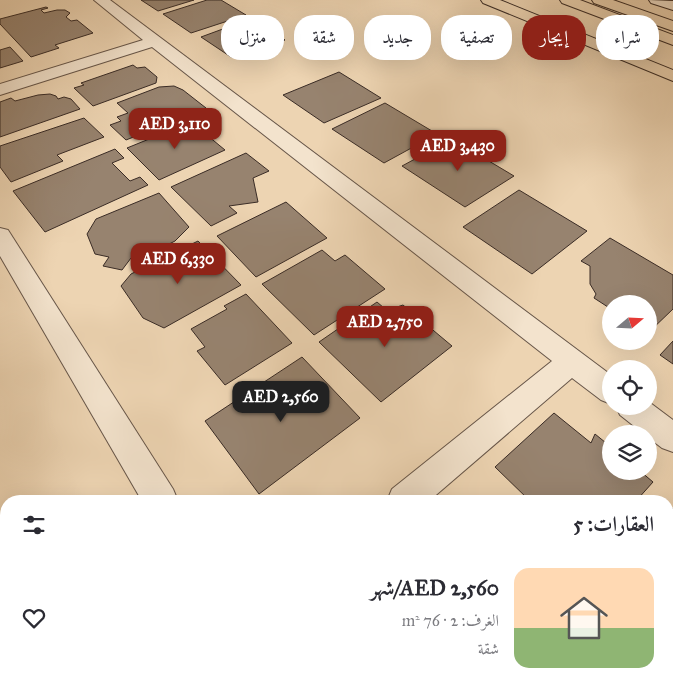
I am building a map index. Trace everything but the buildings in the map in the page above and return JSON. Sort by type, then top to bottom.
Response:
[{"type":"main road","points":[[488,0],[673,76]]},
{"type":"main road","points":[[567,0],[673,40]]},
{"type":"main road","points":[[599,0],[673,26]]},
{"type":"street","points":[[101,0],[602,384]]},
{"type":"street","points":[[483,0],[519,13]]},
{"type":"street","points":[[656,0],[673,6]]},
{"type":"street","points":[[0,90],[154,41]]},
{"type":"street","points":[[0,236],[157,495]]},
{"type":"street","points":[[411,495],[572,361]]},
{"type":"street","points":[[643,415],[673,438]]}]
